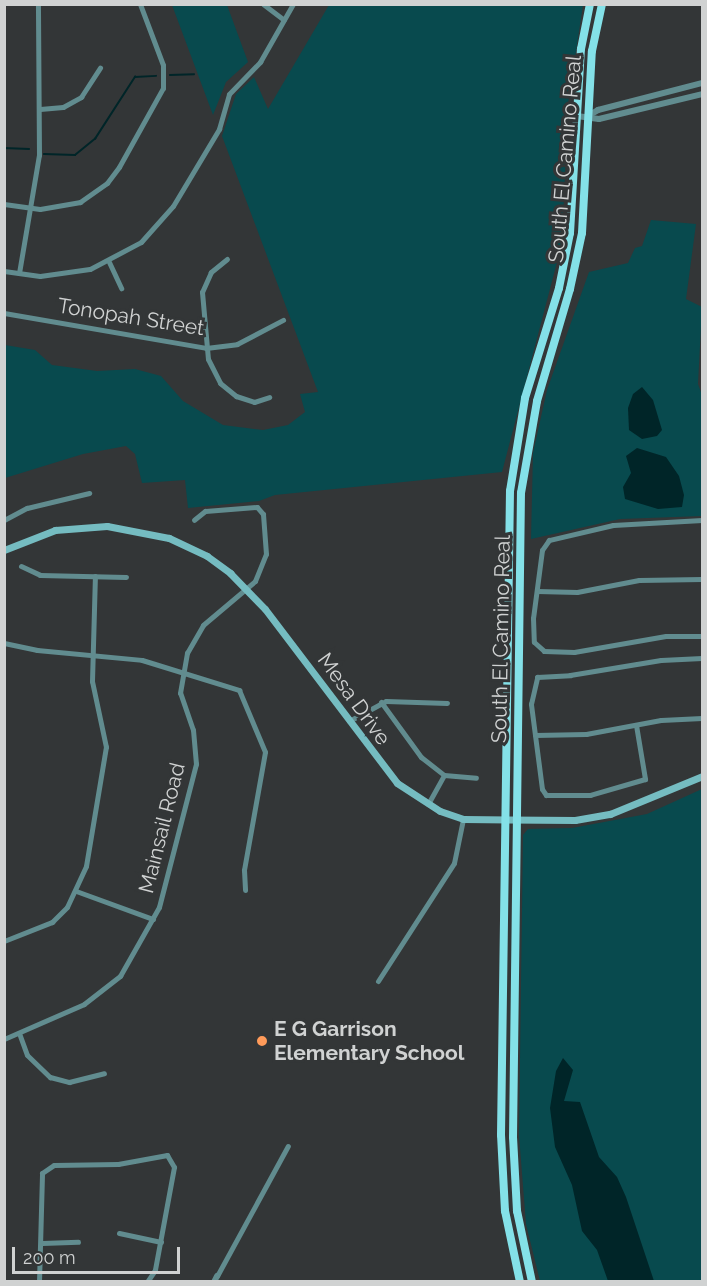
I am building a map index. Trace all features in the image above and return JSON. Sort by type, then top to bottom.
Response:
[{"type":"main road","name":"South El Camino Real","points":[[520,1281],[507,1222],[501,1135],[504,821],[512,469],[525,398],[566,258],[581,49],[590,4]]},
{"type":"main road","name":"South El Camino Real","points":[[532,1281],[521,1236],[513,1137],[520,525],[525,458],[577,261],[592,51],[602,4]]},
{"type":"main road","name":"Mesa Drive","points":[[4,550],[66,528],[107,526],[145,531],[207,556],[248,589],[397,783],[428,804],[463,819],[516,821],[575,819],[610,814],[702,776]]},
{"type":"main road","points":[[507,1222],[521,1236]]},
{"type":"street","points":[[19,273],[39,155],[38,4]]},
{"type":"street","points":[[4,204],[30,208],[62,208],[80,202],[107,183],[161,96],[163,65],[140,4]]},
{"type":"street","points":[[263,4],[284,20]]},
{"type":"street","points":[[4,271],[64,274],[109,262],[141,242],[173,206],[219,129],[229,94],[260,62],[293,4]]},
{"type":"street","points":[[40,109],[63,107],[81,97],[100,68]]},
{"type":"street","points":[[588,116],[598,110],[702,83]]},
{"type":"street","points":[[577,116],[610,117],[702,94]]},
{"type":"street","points":[[227,259],[211,272],[202,292],[206,348],[214,375],[227,390],[254,402],[269,397]]},
{"type":"street","points":[[109,262],[121,288]]},
{"type":"street","name":"Tonopah Street","points":[[4,313],[206,348],[237,344],[283,320]]},
{"type":"street","points":[[4,520],[27,508],[89,493]]},
{"type":"street","name":"Mainsail Road","points":[[4,1039],[84,1004],[104,990],[131,962],[153,919],[196,765],[193,729],[180,693],[183,671],[198,633],[248,589],[266,554],[263,514],[259,509],[205,511],[194,520]]},
{"type":"street","points":[[702,520],[613,525],[549,540],[542,550],[534,642],[544,651],[574,652],[666,636],[702,636]]},
{"type":"street","points":[[21,566],[40,575],[126,577]]},
{"type":"street","points":[[4,941],[43,928],[67,907],[86,866],[106,747],[94,694],[95,576]]},
{"type":"street","points":[[537,591],[577,592],[639,580],[702,579]]},
{"type":"street","points":[[4,643],[142,660],[239,690],[265,752],[244,870],[245,890]]},
{"type":"street","points":[[636,724],[645,779],[590,795],[549,795],[542,789],[531,704],[534,680],[540,675],[570,675],[661,660],[702,658]]},
{"type":"street","points":[[349,721],[381,702],[447,703]]},
{"type":"street","points":[[381,702],[417,754],[444,775],[476,778]]},
{"type":"street","points":[[535,735],[586,734],[636,724],[702,718]]},
{"type":"street","points":[[428,804],[444,775]]},
{"type":"street","points":[[378,981],[449,871],[460,844],[463,819]]},
{"type":"street","points":[[76,891],[153,919]]},
{"type":"street","points":[[19,1033],[27,1055],[51,1077],[82,1081],[104,1072]]},
{"type":"street","points":[[215,1279],[288,1146]]},
{"type":"street","points":[[39,1281],[42,1243],[40,1178],[50,1166],[118,1164],[153,1155],[167,1155],[174,1167],[165,1202],[161,1242],[155,1270],[147,1281]]},
{"type":"street","points":[[119,1233],[161,1242]]},
{"type":"street","points":[[42,1243],[78,1242]]},
{"type":"shaded area","points":[[172,5],[227,5],[248,62],[226,82],[213,115]]},
{"type":"shaded area","points":[[329,5],[583,5],[568,104],[562,243],[502,472],[275,495],[259,501],[188,508],[185,480],[142,483],[135,454],[126,446],[83,454],[5,478],[5,345],[35,350],[52,365],[97,371],[135,369],[161,376],[183,401],[223,425],[263,430],[288,425],[305,412],[300,394],[318,392],[222,136],[236,94],[254,77],[268,109]]},
{"type":"shaded area","points":[[651,220],[696,224],[686,299],[702,307],[698,384],[702,395],[702,516],[620,519],[531,539],[533,453],[547,390],[589,272],[628,263],[635,248],[642,246]]},
{"type":"shaded area","points":[[642,387],[653,400],[662,430],[657,436],[642,439],[629,430],[628,408],[633,394]]},
{"type":"shaded area","points":[[637,448],[666,457],[679,476],[684,495],[682,507],[658,509],[625,499],[623,487],[631,473],[626,456]]},
{"type":"shaded area","points":[[702,789],[702,1281],[540,1281],[526,1224],[519,1135],[523,835],[528,829],[572,828],[647,814]]},
{"type":"shaded area","points":[[563,1058],[573,1070],[564,1101],[580,1102],[599,1157],[617,1177],[626,1197],[654,1281],[608,1281],[597,1250],[582,1231],[572,1185],[555,1147],[550,1108],[556,1071]]},
{"type":"waterway","points":[[170,75],[194,74]]},
{"type":"waterway","points":[[44,154],[75,155],[95,139],[135,77],[156,76]]},
{"type":"waterway","points":[[4,148],[29,149]]},
{"type":"place","name":"E G Garrison Elementary School","points":[[262,1041]]}]
